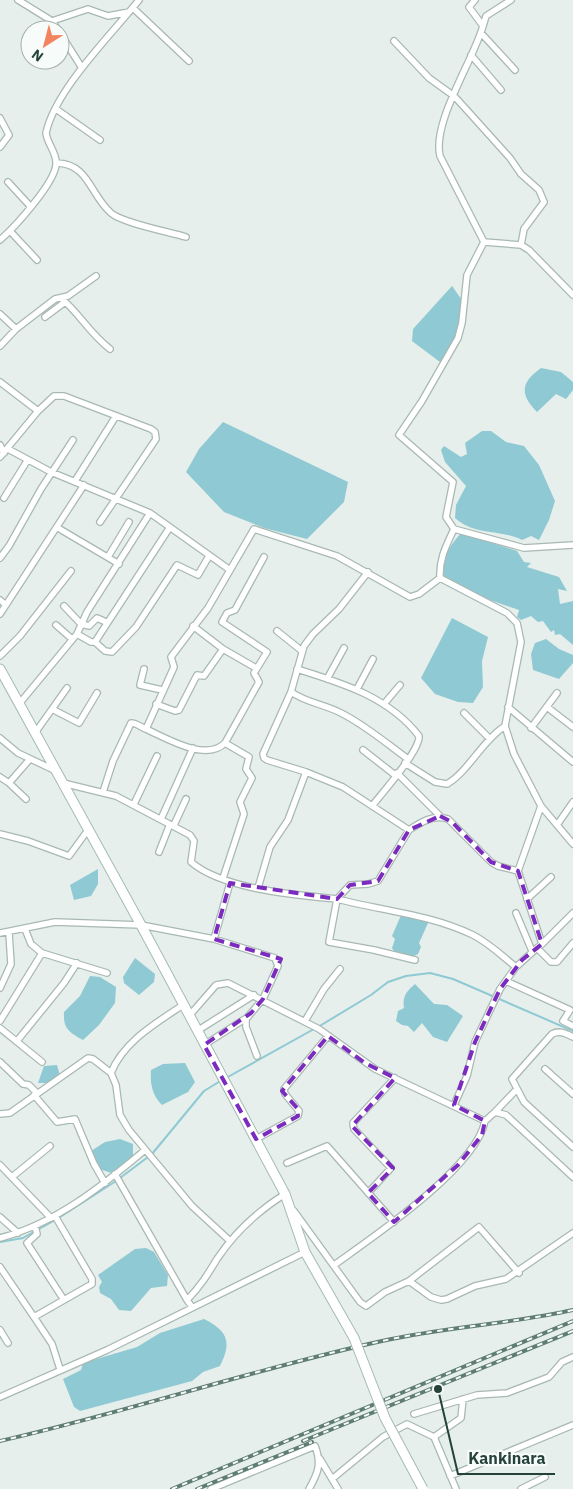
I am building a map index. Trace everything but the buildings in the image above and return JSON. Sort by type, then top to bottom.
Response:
[{"type":"main road","points":[[0,669],[141,925],[285,1194],[305,1252],[354,1338],[385,1418],[423,1489]]},
{"type":"street","points":[[18,0],[50,20]]},
{"type":"street","points":[[0,240],[10,232],[31,207],[50,178],[57,163],[46,133],[56,109],[82,68],[139,0]]},
{"type":"street","points":[[475,0],[469,7],[482,29],[515,70]]},
{"type":"street","points":[[484,242],[439,151],[440,136],[486,16],[511,0]]},
{"type":"street","points":[[55,20],[88,9],[108,16],[131,10]]},
{"type":"street","points":[[131,10],[189,61]]},
{"type":"street","points":[[394,41],[429,78],[454,96],[510,158],[521,174],[543,194],[544,202],[524,229],[521,245]]},
{"type":"street","points":[[70,49],[82,68]]},
{"type":"street","points":[[471,55],[501,90]]},
{"type":"street","points":[[56,109],[100,140]]},
{"type":"street","points":[[0,118],[9,135],[1,145]]},
{"type":"street","points":[[57,163],[69,163],[79,170],[113,215],[186,237]]},
{"type":"street","points":[[8,182],[31,207]]},
{"type":"street","points":[[10,232],[36,260]]},
{"type":"street","points":[[484,242],[521,245],[529,250],[573,296]]},
{"type":"street","points":[[484,242],[468,275],[462,323],[458,338],[422,401],[399,435],[453,482],[446,517],[454,529],[524,548],[573,545]]},
{"type":"street","points":[[45,317],[63,300],[96,276]]},
{"type":"street","points":[[0,346],[16,329],[55,299],[63,300],[74,310],[94,336],[110,349]]},
{"type":"street","points":[[0,314],[16,329]]},
{"type":"street","points":[[0,382],[38,411]]},
{"type":"street","points":[[4,453],[50,398],[59,395],[151,429],[156,436],[100,522]]},
{"type":"street","points":[[75,481],[116,416]]},
{"type":"street","points":[[0,558],[12,542],[51,472],[73,440]]},
{"type":"street","points":[[0,445],[4,453],[27,460],[51,472],[150,513],[230,570]]},
{"type":"street","points":[[4,498],[27,460]]},
{"type":"street","points":[[0,614],[58,528],[84,485]]},
{"type":"street","points":[[20,704],[77,634],[81,624],[150,513]]},
{"type":"street","points":[[108,557],[128,522]]},
{"type":"street","points":[[95,642],[106,622],[170,527]]},
{"type":"street","points":[[58,528],[119,564]]},
{"type":"street","points":[[146,729],[174,666],[171,657],[208,608],[255,529],[337,556],[410,596],[419,594],[440,578]]},
{"type":"street","points":[[440,578],[440,560],[454,529]]},
{"type":"street","points":[[77,634],[91,642],[95,642],[105,651],[112,652],[136,627],[177,565],[197,575],[209,556]]},
{"type":"street","points":[[103,792],[113,761],[131,723],[193,748],[211,750],[221,748],[225,744],[259,682],[253,675],[267,652],[222,622],[227,613],[234,611],[264,557]]},
{"type":"street","points":[[0,656],[20,636],[71,572]]},
{"type":"street","points":[[368,572],[339,609],[313,634],[302,651],[291,692],[263,756],[267,760],[306,772],[342,787],[409,830]]},
{"type":"street","points":[[440,578],[507,613],[518,623],[520,642],[505,726],[514,754],[541,806],[573,844]]},
{"type":"street","points":[[0,600],[6,605]]},
{"type":"street","points":[[64,606],[81,624],[89,626],[97,618],[106,622]]},
{"type":"street","points":[[56,625],[72,640]]},
{"type":"street","points":[[193,626],[223,649],[256,668]]},
{"type":"street","points":[[277,631],[302,651]]},
{"type":"street","points":[[327,679],[344,648]]},
{"type":"street","points":[[156,704],[175,711],[178,710],[196,676],[205,675],[223,649]]},
{"type":"street","points":[[357,689],[373,659]]},
{"type":"street","points":[[144,669],[140,685],[162,690]]},
{"type":"street","points":[[297,669],[357,689],[384,704],[419,736],[419,742],[372,806]]},
{"type":"street","points":[[384,704],[400,685]]},
{"type":"street","points":[[35,733],[67,688]]},
{"type":"street","points":[[291,692],[308,702],[331,708],[350,717],[435,782],[447,784],[458,775],[489,738],[505,726]]},
{"type":"street","points":[[52,709],[79,723],[97,693]]},
{"type":"street","points":[[531,728],[556,693]]},
{"type":"street","points":[[508,707],[573,762]]},
{"type":"street","points":[[547,707],[573,727]]},
{"type":"street","points":[[464,713],[489,738]]},
{"type":"street","points":[[0,738],[14,750],[56,771]]},
{"type":"street","points":[[223,878],[244,814],[240,802],[252,778],[246,769],[249,757],[225,744]]},
{"type":"street","points":[[161,819],[193,748]]},
{"type":"street","points":[[363,750],[396,774],[440,816],[452,822],[491,862],[498,866],[518,871]]},
{"type":"street","points":[[134,804],[157,756]]},
{"type":"street","points":[[8,783],[30,759]]},
{"type":"street","points":[[258,888],[270,847],[288,820],[306,772]]},
{"type":"street","points":[[0,777],[26,799]]},
{"type":"street","points":[[63,782],[103,792],[134,804],[172,824],[194,838],[191,862],[230,883],[336,899],[417,915],[448,924],[481,940],[516,967]]},
{"type":"street","points":[[159,852],[186,799]]},
{"type":"street","points":[[557,825],[573,802]]},
{"type":"street","points":[[537,947],[527,899],[518,871],[541,806]]},
{"type":"street","points":[[415,960],[329,942],[336,899],[350,885],[368,884],[378,881],[409,830],[427,820],[440,816]]},
{"type":"street","points":[[0,834],[28,841],[69,856],[88,830]]},
{"type":"street","points":[[527,899],[551,877]]},
{"type":"street","points":[[214,939],[230,883]]},
{"type":"street","points":[[454,1105],[467,1076],[475,1042],[506,981],[516,967],[573,912]]},
{"type":"street","points":[[516,913],[537,947],[554,963],[559,960],[573,943]]},
{"type":"street","points":[[0,933],[9,933],[55,922],[141,925],[214,939],[277,959],[278,966],[263,999],[248,1017],[204,1044]]},
{"type":"street","points":[[25,929],[31,944],[42,952],[107,973]]},
{"type":"street","points":[[0,988],[12,964],[9,933]]},
{"type":"street","points":[[0,1021],[42,952]]},
{"type":"street","points":[[17,1041],[64,983],[77,963]]},
{"type":"street","points":[[304,1021],[324,989],[340,969]]},
{"type":"street","points":[[506,981],[570,1010],[556,1032],[512,1081],[524,1102],[573,1147]]},
{"type":"street","points":[[189,1016],[220,983],[228,983],[263,999],[319,1029],[365,1063],[485,1121]]},
{"type":"street","points":[[197,1031],[254,995]]},
{"type":"street","points":[[111,1073],[116,1062],[130,1043],[183,1005]]},
{"type":"street","points":[[248,1017],[246,1027],[258,1056]]},
{"type":"street","points":[[563,1021],[573,1026]]},
{"type":"street","points":[[0,1028],[42,1062]]},
{"type":"street","points":[[556,1032],[573,1036]]},
{"type":"street","points":[[256,1139],[298,1116],[299,1111],[285,1094],[284,1089],[328,1036]]},
{"type":"street","points":[[0,1114],[10,1113],[88,1058],[93,1059],[111,1073],[116,1085],[120,1115],[148,1153],[192,1206],[230,1241]]},
{"type":"street","points":[[0,1062],[23,1084],[29,1085],[57,1122],[75,1119],[94,1164],[105,1182]]},
{"type":"street","points":[[546,1069],[573,1094]]},
{"type":"street","points":[[368,1193],[391,1168],[354,1129],[352,1123],[395,1078]]},
{"type":"street","points":[[334,1265],[394,1222],[458,1165],[480,1139],[485,1121],[517,1088]]},
{"type":"street","points":[[495,1112],[506,1115],[573,1177]]},
{"type":"street","points":[[12,1177],[50,1146]]},
{"type":"street","points":[[287,1163],[327,1146],[394,1222]]},
{"type":"street","points":[[0,1238],[36,1228],[55,1218],[105,1182],[117,1178],[148,1153]]},
{"type":"street","points":[[0,1165],[55,1218],[93,1282],[90,1286],[34,1317]]},
{"type":"street","points":[[117,1178],[192,1307]]},
{"type":"street","points":[[188,1300],[202,1286],[230,1241],[259,1212],[285,1194]]},
{"type":"street","points":[[291,1207],[360,1302],[366,1306],[385,1292],[409,1281],[479,1227],[519,1273]]},
{"type":"street","points":[[0,1217],[18,1233]]},
{"type":"street","points":[[36,1228],[37,1234],[27,1243],[64,1300]]},
{"type":"street","points":[[409,1281],[431,1296],[441,1300],[475,1286],[497,1283],[519,1273],[573,1234]]},
{"type":"street","points":[[0,1397],[60,1369],[107,1350],[305,1252]]},
{"type":"street","points":[[0,1267],[52,1344],[60,1369]]},
{"type":"street","points":[[0,1330],[8,1343]]},
{"type":"street","points":[[414,1414],[482,1394],[507,1393],[545,1380],[553,1374],[562,1362],[573,1357]]},
{"type":"street","points":[[434,1437],[461,1418],[463,1399]]},
{"type":"street","points":[[332,1479],[383,1436],[407,1424],[434,1437],[456,1489]]},
{"type":"street","points":[[450,1476],[573,1425]]},
{"type":"street","points":[[211,1489],[315,1446],[320,1459],[338,1489]]},
{"type":"street","points":[[309,1489],[318,1474],[320,1459]]},
{"type":"street","points":[[521,1489],[545,1478]]},
{"type":"highlighted area","points":[[440,816],[452,822],[491,862],[518,871],[542,944],[522,960],[500,989],[475,1042],[454,1105],[485,1121],[482,1135],[458,1165],[394,1222],[368,1193],[393,1168],[352,1126],[395,1078],[365,1063],[328,1036],[282,1091],[297,1108],[298,1116],[256,1139],[204,1045],[251,1013],[263,999],[281,959],[214,939],[230,883],[337,899],[350,885],[378,881],[409,830]]},
{"type":"water","points":[[452,286],[464,303],[458,334],[440,362],[412,341],[413,329]]},
{"type":"water","points":[[541,368],[561,372],[573,382],[573,390],[566,399],[556,394],[537,412],[525,395],[525,389],[529,379]]},
{"type":"water","points":[[223,422],[348,482],[344,502],[307,539],[264,528],[224,512],[186,472],[199,449]]},
{"type":"water","points":[[482,431],[491,431],[506,442],[524,446],[539,465],[555,501],[549,520],[539,540],[531,536],[522,540],[505,534],[479,530],[463,524],[455,518],[456,505],[466,486],[445,462],[441,450],[444,446],[461,457],[467,454],[465,443]]},
{"type":"water","points":[[461,533],[517,551],[524,562],[531,563],[527,567],[559,577],[567,591],[558,589],[560,604],[573,601],[573,645],[560,634],[555,635],[554,630],[551,632],[543,621],[538,622],[531,616],[521,620],[517,617],[519,610],[484,598],[444,576],[445,558]]},
{"type":"water","points":[[452,618],[488,637],[482,661],[483,687],[473,703],[458,702],[435,694],[421,678]]},
{"type":"water","points":[[546,639],[559,649],[573,655],[573,663],[559,679],[533,670],[531,654],[535,643]]},
{"type":"water","points":[[98,869],[98,884],[91,896],[74,900],[70,885]]},
{"type":"water","points":[[402,913],[429,921],[419,943],[421,947],[418,954],[412,957],[394,951],[392,948],[395,939],[392,936]]},
{"type":"water","points":[[135,958],[155,974],[154,982],[139,995],[124,983],[123,977]]},
{"type":"water","points":[[90,976],[100,977],[116,987],[115,1003],[99,1025],[83,1040],[68,1029],[64,1012],[80,996]]},
{"type":"water","points":[[415,984],[434,1004],[447,1005],[463,1016],[447,1042],[433,1037],[422,1023],[414,1032],[408,1026],[396,1021],[398,1011],[404,1008],[406,994]]},
{"type":"water","points":[[185,1063],[195,1082],[188,1092],[162,1105],[152,1089],[151,1070],[163,1064]]},
{"type":"water","points":[[57,1065],[61,1079],[38,1083],[44,1066]]},
{"type":"water","points":[[120,1139],[133,1144],[133,1157],[111,1173],[97,1168],[91,1151],[105,1142]]},
{"type":"water","points":[[146,1248],[154,1252],[168,1275],[167,1286],[151,1288],[131,1311],[119,1310],[111,1299],[100,1293],[99,1287],[102,1282],[98,1275],[135,1249]]},
{"type":"water","points":[[204,1319],[218,1328],[226,1338],[226,1350],[220,1366],[203,1372],[192,1381],[80,1411],[74,1407],[63,1379],[81,1370],[83,1363],[137,1347],[160,1333]]},
{"type":"waterway","points":[[318,1027],[371,995],[388,982],[406,976],[430,973],[453,979],[573,1031]]},
{"type":"waterway","points":[[226,1078],[314,1029]]},
{"type":"waterway","points":[[152,1154],[204,1091],[222,1080]]},
{"type":"waterway","points":[[120,1178],[148,1157]]},
{"type":"waterway","points":[[0,1242],[23,1238],[57,1219],[116,1181]]},
{"type":"railway","points":[[0,1441],[48,1430],[286,1364],[382,1341],[573,1310]]},
{"type":"railway","points":[[172,1489],[573,1321]]},
{"type":"railway","points":[[303,1441],[573,1331]]},
{"type":"railway","points":[[197,1489],[312,1442]]},
{"type":"place","name":"Kankinara","points":[[438,1389]]}]
